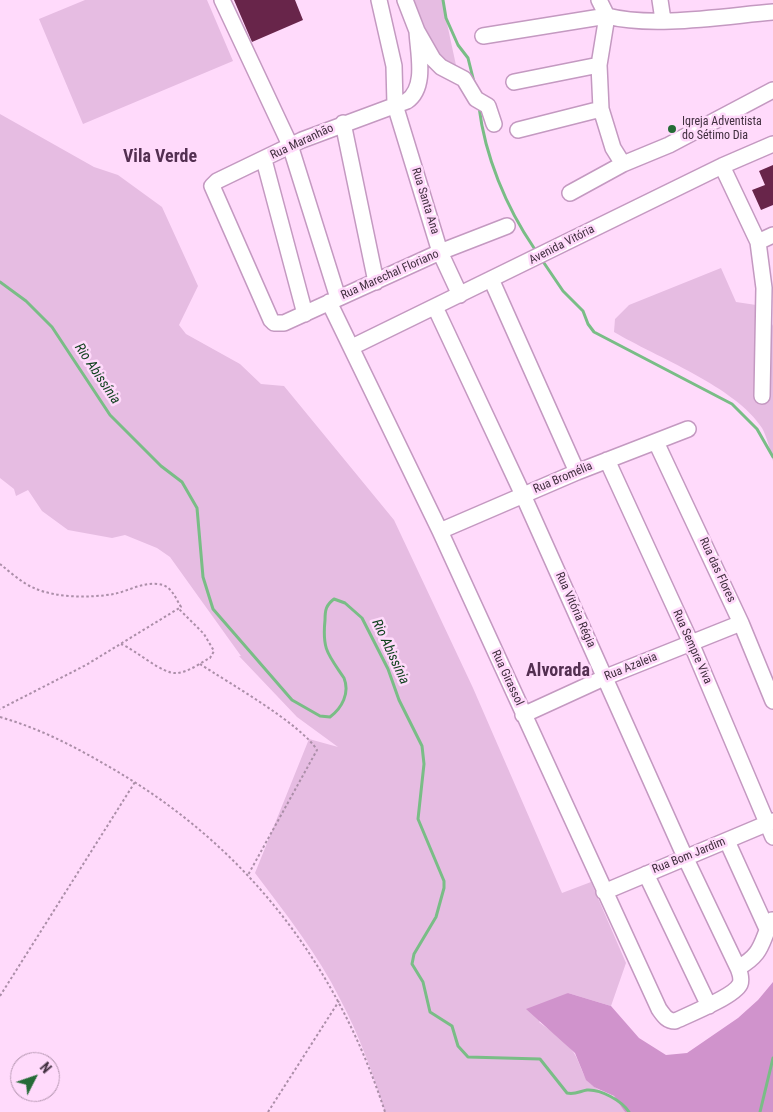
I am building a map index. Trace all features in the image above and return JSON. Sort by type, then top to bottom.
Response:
[{"type":"street","name":"Rua Girassol","points":[[222,0],[290,145],[334,300],[352,347],[440,531],[659,1009],[670,1021],[675,1021],[709,1006]]},
{"type":"street","name":"Rua Santa Ana","points":[[379,0],[394,66],[395,105],[440,252],[460,295]]},
{"type":"street","points":[[405,0],[417,31],[433,59],[441,67],[464,79],[476,99],[488,106],[494,124]]},
{"type":"street","points":[[599,0],[608,16],[599,65],[601,109],[610,140],[623,164]]},
{"type":"street","points":[[660,0],[663,20]]},
{"type":"street","points":[[483,36],[608,16],[620,19],[663,20],[773,12]]},
{"type":"street","name":"Rua Maranhão","points":[[274,322],[267,311],[212,186],[216,181],[264,160],[290,145],[343,123],[407,101],[418,91],[417,31]]},
{"type":"street","points":[[514,82],[599,65]]},
{"type":"street","points":[[570,193],[623,164],[669,145],[773,90]]},
{"type":"street","points":[[518,130],[601,109]]},
{"type":"street","points":[[343,123],[376,282]]},
{"type":"street","name":"Avenida Vitória","points":[[352,347],[722,166],[773,144]]},
{"type":"street","points":[[264,160],[305,314]]},
{"type":"street","points":[[722,166],[758,242],[764,288],[762,396]]},
{"type":"street","name":"Rua Marechal Floriano","points":[[274,322],[284,323],[440,252],[507,226]]},
{"type":"street","points":[[758,242],[773,235]]},
{"type":"street","points":[[491,279],[577,472]]},
{"type":"street","name":"Rua Vitória Régia","points":[[435,307],[606,677],[685,857],[738,968]]},
{"type":"street","name":"Rua Bromélia","points":[[440,531],[577,472],[688,429]]},
{"type":"street","name":"Rua das Flores","points":[[656,442],[741,622],[773,701]]},
{"type":"street","name":"Rua Sempre Viva","points":[[607,460],[691,643],[771,827]]},
{"type":"street","name":"Rua Azaleia","points":[[523,715],[606,677],[741,622]]},
{"type":"street","name":"Rua Bom Jardim","points":[[604,892],[685,857],[771,827]]},
{"type":"street","points":[[646,874],[709,1006],[738,986],[741,978],[738,968],[757,954],[764,944],[770,924],[727,841]]},
{"type":"path","points":[[0,564],[33,588],[49,593],[83,596],[112,594],[142,585],[158,584],[169,588],[181,607],[179,608],[211,643],[214,651],[210,658],[200,664],[180,673],[172,674],[133,649],[121,644]]},
{"type":"path","points":[[0,709],[78,670],[179,608]]},
{"type":"path","points":[[200,664],[291,724],[310,739],[317,750],[248,875]]},
{"type":"path","points":[[0,717],[70,744],[135,782],[201,830],[248,875],[296,933],[339,1000],[365,1054],[386,1112]]},
{"type":"path","points":[[0,996],[135,782]]},
{"type":"path","points":[[268,1112],[339,1000]]},
{"type":"shaded area","points":[[85,0],[207,0],[233,61],[83,124],[39,19]]},
{"type":"shaded area","points":[[412,0],[442,0],[457,70],[450,69],[433,45],[423,28]]},
{"type":"shaded area","points":[[0,114],[94,167],[118,175],[162,207],[198,286],[179,325],[186,334],[240,364],[261,384],[284,386],[394,520],[473,688],[562,893],[591,882],[626,963],[611,1006],[568,993],[539,1022],[570,1048],[589,1083],[620,1102],[625,1112],[385,1112],[359,1040],[331,982],[300,934],[255,873],[309,739],[338,747],[297,717],[239,656],[241,656],[170,557],[157,548],[125,535],[112,538],[68,530],[42,511],[28,490],[16,496],[14,489],[0,478]]},
{"type":"shaded area","points":[[721,268],[736,302],[763,306],[773,326],[773,461],[762,428],[750,413],[734,399],[694,374],[614,332],[615,319],[629,305]]},
{"type":"shaded area","points":[[773,982],[773,1112],[625,1112],[614,1096],[594,1087],[586,1080],[575,1053],[526,1009],[568,993],[611,1006],[639,1038],[666,1055],[687,1053],[738,1018],[758,1000]]},
{"type":"building","points":[[234,0],[295,0],[303,20],[252,42]]},
{"type":"building","points":[[773,165],[773,205],[761,210],[752,190],[765,185],[759,171]]},
{"type":"waterway","points":[[443,0],[446,18],[458,45],[468,58],[474,82]]},
{"type":"waterway","points":[[479,107],[486,144],[498,180],[514,216],[534,248]]},
{"type":"waterway","points":[[544,263],[563,291],[583,311],[588,324],[594,332],[732,404],[757,429],[773,457]]},
{"type":"waterway","name":"Rio Abissínia","points":[[0,282],[26,301],[52,327],[110,415],[161,466],[182,482],[197,508],[203,577],[213,609],[292,700],[320,716],[330,717],[338,709],[344,700],[346,684],[325,645],[326,611],[329,603],[334,599],[345,603],[362,618],[388,669],[399,700],[422,746],[424,764],[418,819],[444,881],[444,888],[436,917],[414,954],[412,964],[423,982],[430,1012],[452,1026],[458,1046],[468,1057],[540,1059],[567,1093],[587,1090],[598,1091],[616,1100],[629,1112]]},
{"type":"waterway","points":[[760,1112],[773,1058]]},
{"type":"place","name":"Igreja Adventista do Sétimo Dia","points":[[672,129]]},
{"type":"district","name":"Vila Verde","points":[[160,157]]},
{"type":"district","name":"Alvorada","points":[[558,671]]}]
